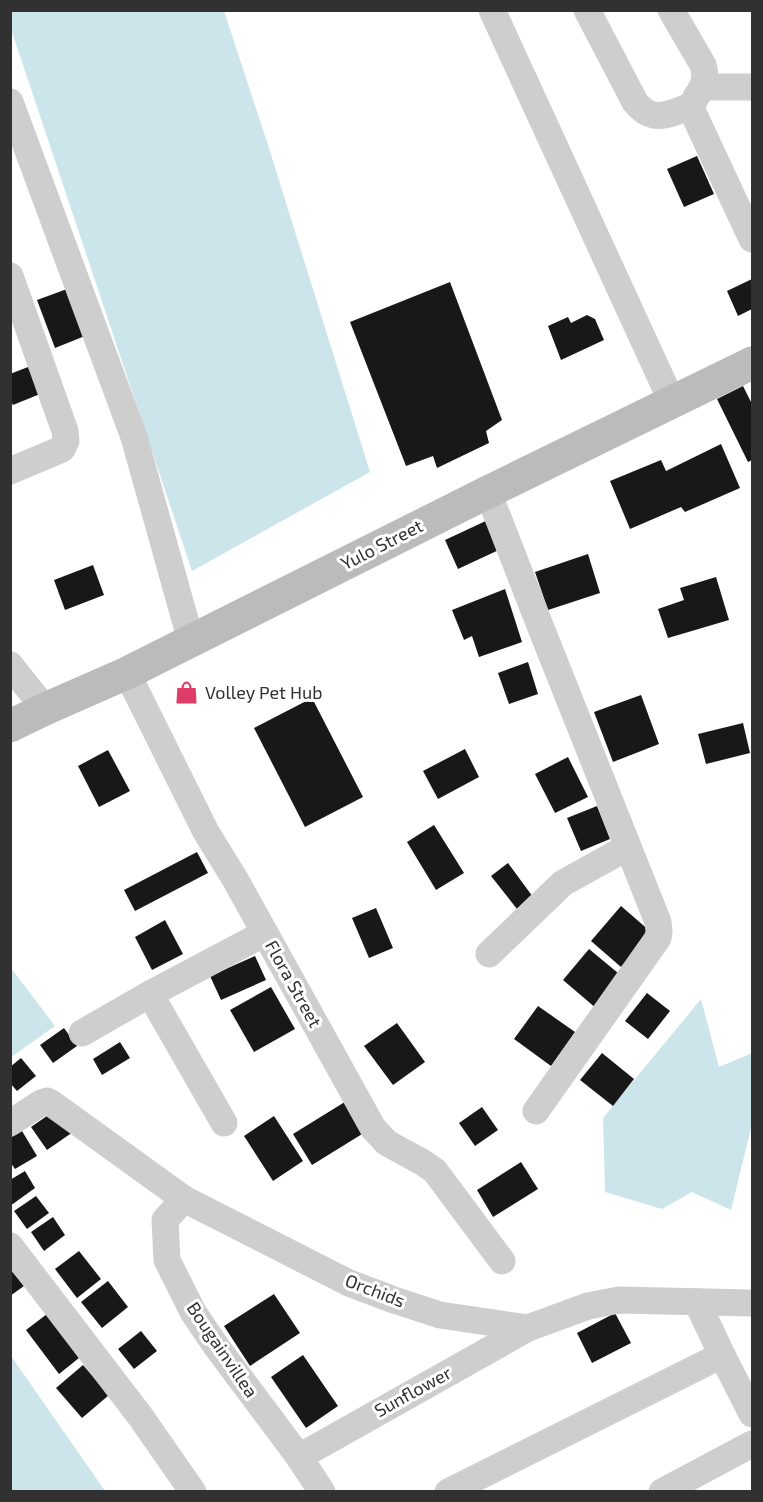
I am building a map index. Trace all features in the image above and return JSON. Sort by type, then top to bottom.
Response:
[{"type":"main road","name":"Yulo Street","points":[[10,726],[127,673],[488,492],[753,363]]},
{"type":"street","points":[[492,10],[672,402]]},
{"type":"street","points":[[587,10],[634,102],[640,109],[654,115],[664,116],[696,97],[753,87]]},
{"type":"street","points":[[672,10],[703,65],[705,74],[696,97],[753,239]]},
{"type":"street","points":[[10,102],[134,437],[191,641]]},
{"type":"street","points":[[10,276],[22,344],[65,431],[66,441],[62,449],[10,471]]},
{"type":"street","points":[[488,492],[659,931],[658,938],[536,1111]]},
{"type":"street","points":[[10,665],[45,709]]},
{"type":"street","name":"Flora Street","points":[[127,673],[206,832],[373,1128],[387,1143],[435,1171],[502,1261]]},
{"type":"street","points":[[489,954],[563,883],[628,847]]},
{"type":"street","points":[[82,1033],[265,933]]},
{"type":"street","points":[[150,994],[224,1123]]},
{"type":"street","name":"Orchids","points":[[10,1123],[40,1103],[47,1101],[184,1198],[349,1283],[440,1315],[528,1328],[588,1306],[619,1300],[753,1302]]},
{"type":"street","name":"Bougainvillea","points":[[184,1198],[165,1220],[167,1260],[193,1312],[322,1491]]},
{"type":"street","points":[[10,1246],[141,1416],[192,1491]]},
{"type":"street","points":[[697,1302],[753,1414]]},
{"type":"street","name":"Sunflower","points":[[299,1457],[528,1328]]},
{"type":"street","points":[[448,1491],[722,1355]]},
{"type":"street","points":[[662,1491],[753,1444]]},
{"type":"water","points":[[10,11],[224,11],[268,145],[370,472],[192,571],[11,29]]},
{"type":"water","points":[[11,968],[55,1026],[10,1057]]},
{"type":"water","points":[[701,999],[719,1067],[752,1053],[752,1124],[731,1210],[692,1192],[662,1209],[605,1192],[603,1118]]},
{"type":"water","points":[[11,1356],[105,1491],[11,1491]]},
{"type":"building","points":[[697,156],[714,194],[684,207],[667,169]]},
{"type":"building","points":[[752,279],[752,309],[738,316],[727,291]]},
{"type":"building","points":[[450,282],[502,420],[486,431],[489,443],[437,468],[433,456],[406,466],[350,322]]},
{"type":"building","points":[[67,289],[85,336],[55,348],[37,300]]},
{"type":"building","points":[[587,315],[595,319],[604,340],[561,360],[548,326],[568,317],[571,323]]},
{"type":"building","points":[[28,367],[40,394],[13,405],[10,399],[10,374]]},
{"type":"building","points":[[743,386],[752,404],[752,460],[748,462],[717,399]]},
{"type":"building","points":[[721,444],[740,488],[685,512],[681,507],[630,529],[610,481],[661,460],[666,471]]},
{"type":"building","points":[[490,519],[503,548],[458,569],[445,540]]},
{"type":"building","points":[[588,554],[600,593],[548,610],[535,572]]},
{"type":"building","points":[[93,565],[104,595],[65,610],[54,580]]},
{"type":"building","points":[[716,577],[729,620],[668,638],[658,609],[684,600],[680,588]]},
{"type":"building","points":[[505,589],[522,642],[479,657],[472,636],[464,640],[452,610]]},
{"type":"building","points":[[528,662],[538,694],[509,704],[498,673]]},
{"type":"building","points":[[641,695],[659,744],[613,762],[594,712]]},
{"type":"building","points":[[312,698],[363,797],[305,827],[254,728]]},
{"type":"building","points":[[743,723],[750,753],[706,764],[698,734]]},
{"type":"building","points":[[465,749],[479,777],[438,799],[423,771]]},
{"type":"building","points":[[108,750],[130,791],[99,807],[78,766]]},
{"type":"building","points":[[568,757],[588,797],[555,813],[535,774]]},
{"type":"building","points":[[597,806],[610,839],[581,851],[567,818]]},
{"type":"building","points":[[434,825],[464,873],[436,890],[407,842]]},
{"type":"building","points":[[197,852],[208,873],[135,911],[124,890]]},
{"type":"building","points":[[508,863],[533,897],[517,909],[491,876]]},
{"type":"building","points":[[621,906],[651,932],[621,967],[591,941]]},
{"type":"building","points":[[376,908],[393,948],[369,958],[352,918]]},
{"type":"building","points":[[165,920],[183,954],[152,970],[135,937]]},
{"type":"building","points":[[589,949],[624,978],[597,1009],[563,980]]},
{"type":"building","points":[[255,956],[266,980],[221,1000],[210,976]]},
{"type":"building","points":[[271,987],[295,1029],[254,1052],[230,1010]]},
{"type":"building","points":[[647,993],[670,1011],[648,1039],[625,1021]]},
{"type":"building","points":[[538,1006],[575,1032],[551,1066],[514,1039]]},
{"type":"building","points":[[397,1023],[425,1062],[393,1085],[364,1046]]},
{"type":"building","points":[[64,1028],[77,1046],[53,1063],[40,1045]]},
{"type":"building","points":[[120,1042],[130,1058],[102,1075],[93,1059]]},
{"type":"building","points":[[602,1053],[634,1079],[613,1106],[580,1080]]},
{"type":"building","points":[[21,1058],[36,1076],[17,1091],[10,1083],[10,1067]]},
{"type":"building","points":[[348,1100],[367,1131],[312,1165],[293,1134]]},
{"type":"building","points":[[482,1107],[498,1130],[475,1146],[459,1123]]},
{"type":"building","points":[[57,1109],[73,1132],[47,1150],[31,1127]]},
{"type":"building","points":[[274,1116],[303,1161],[273,1181],[244,1136]]},
{"type":"building","points":[[22,1131],[37,1156],[15,1169],[10,1162],[10,1138]]},
{"type":"building","points":[[521,1162],[538,1189],[493,1217],[477,1190]]},
{"type":"building","points":[[25,1171],[35,1188],[10,1206],[10,1180]]},
{"type":"building","points":[[36,1196],[49,1213],[27,1229],[14,1211]]},
{"type":"building","points":[[53,1217],[65,1235],[44,1251],[31,1232]]},
{"type":"building","points":[[79,1251],[101,1279],[77,1298],[55,1269]]},
{"type":"building","points":[[10,1269],[24,1286],[10,1296]]},
{"type":"building","points":[[108,1281],[128,1307],[102,1328],[81,1302]]},
{"type":"building","points":[[274,1294],[300,1333],[250,1366],[224,1326]]},
{"type":"building","points":[[615,1313],[631,1343],[592,1363],[577,1333]]},
{"type":"building","points":[[47,1314],[79,1358],[59,1374],[26,1330]]},
{"type":"building","points":[[141,1331],[157,1351],[134,1369],[118,1349]]},
{"type":"building","points":[[303,1355],[338,1406],[306,1428],[271,1377]]},
{"type":"building","points":[[83,1365],[109,1395],[82,1418],[56,1388]]},
{"type":"place","name":"Volley Pet Hub","points":[[187,693]]}]
